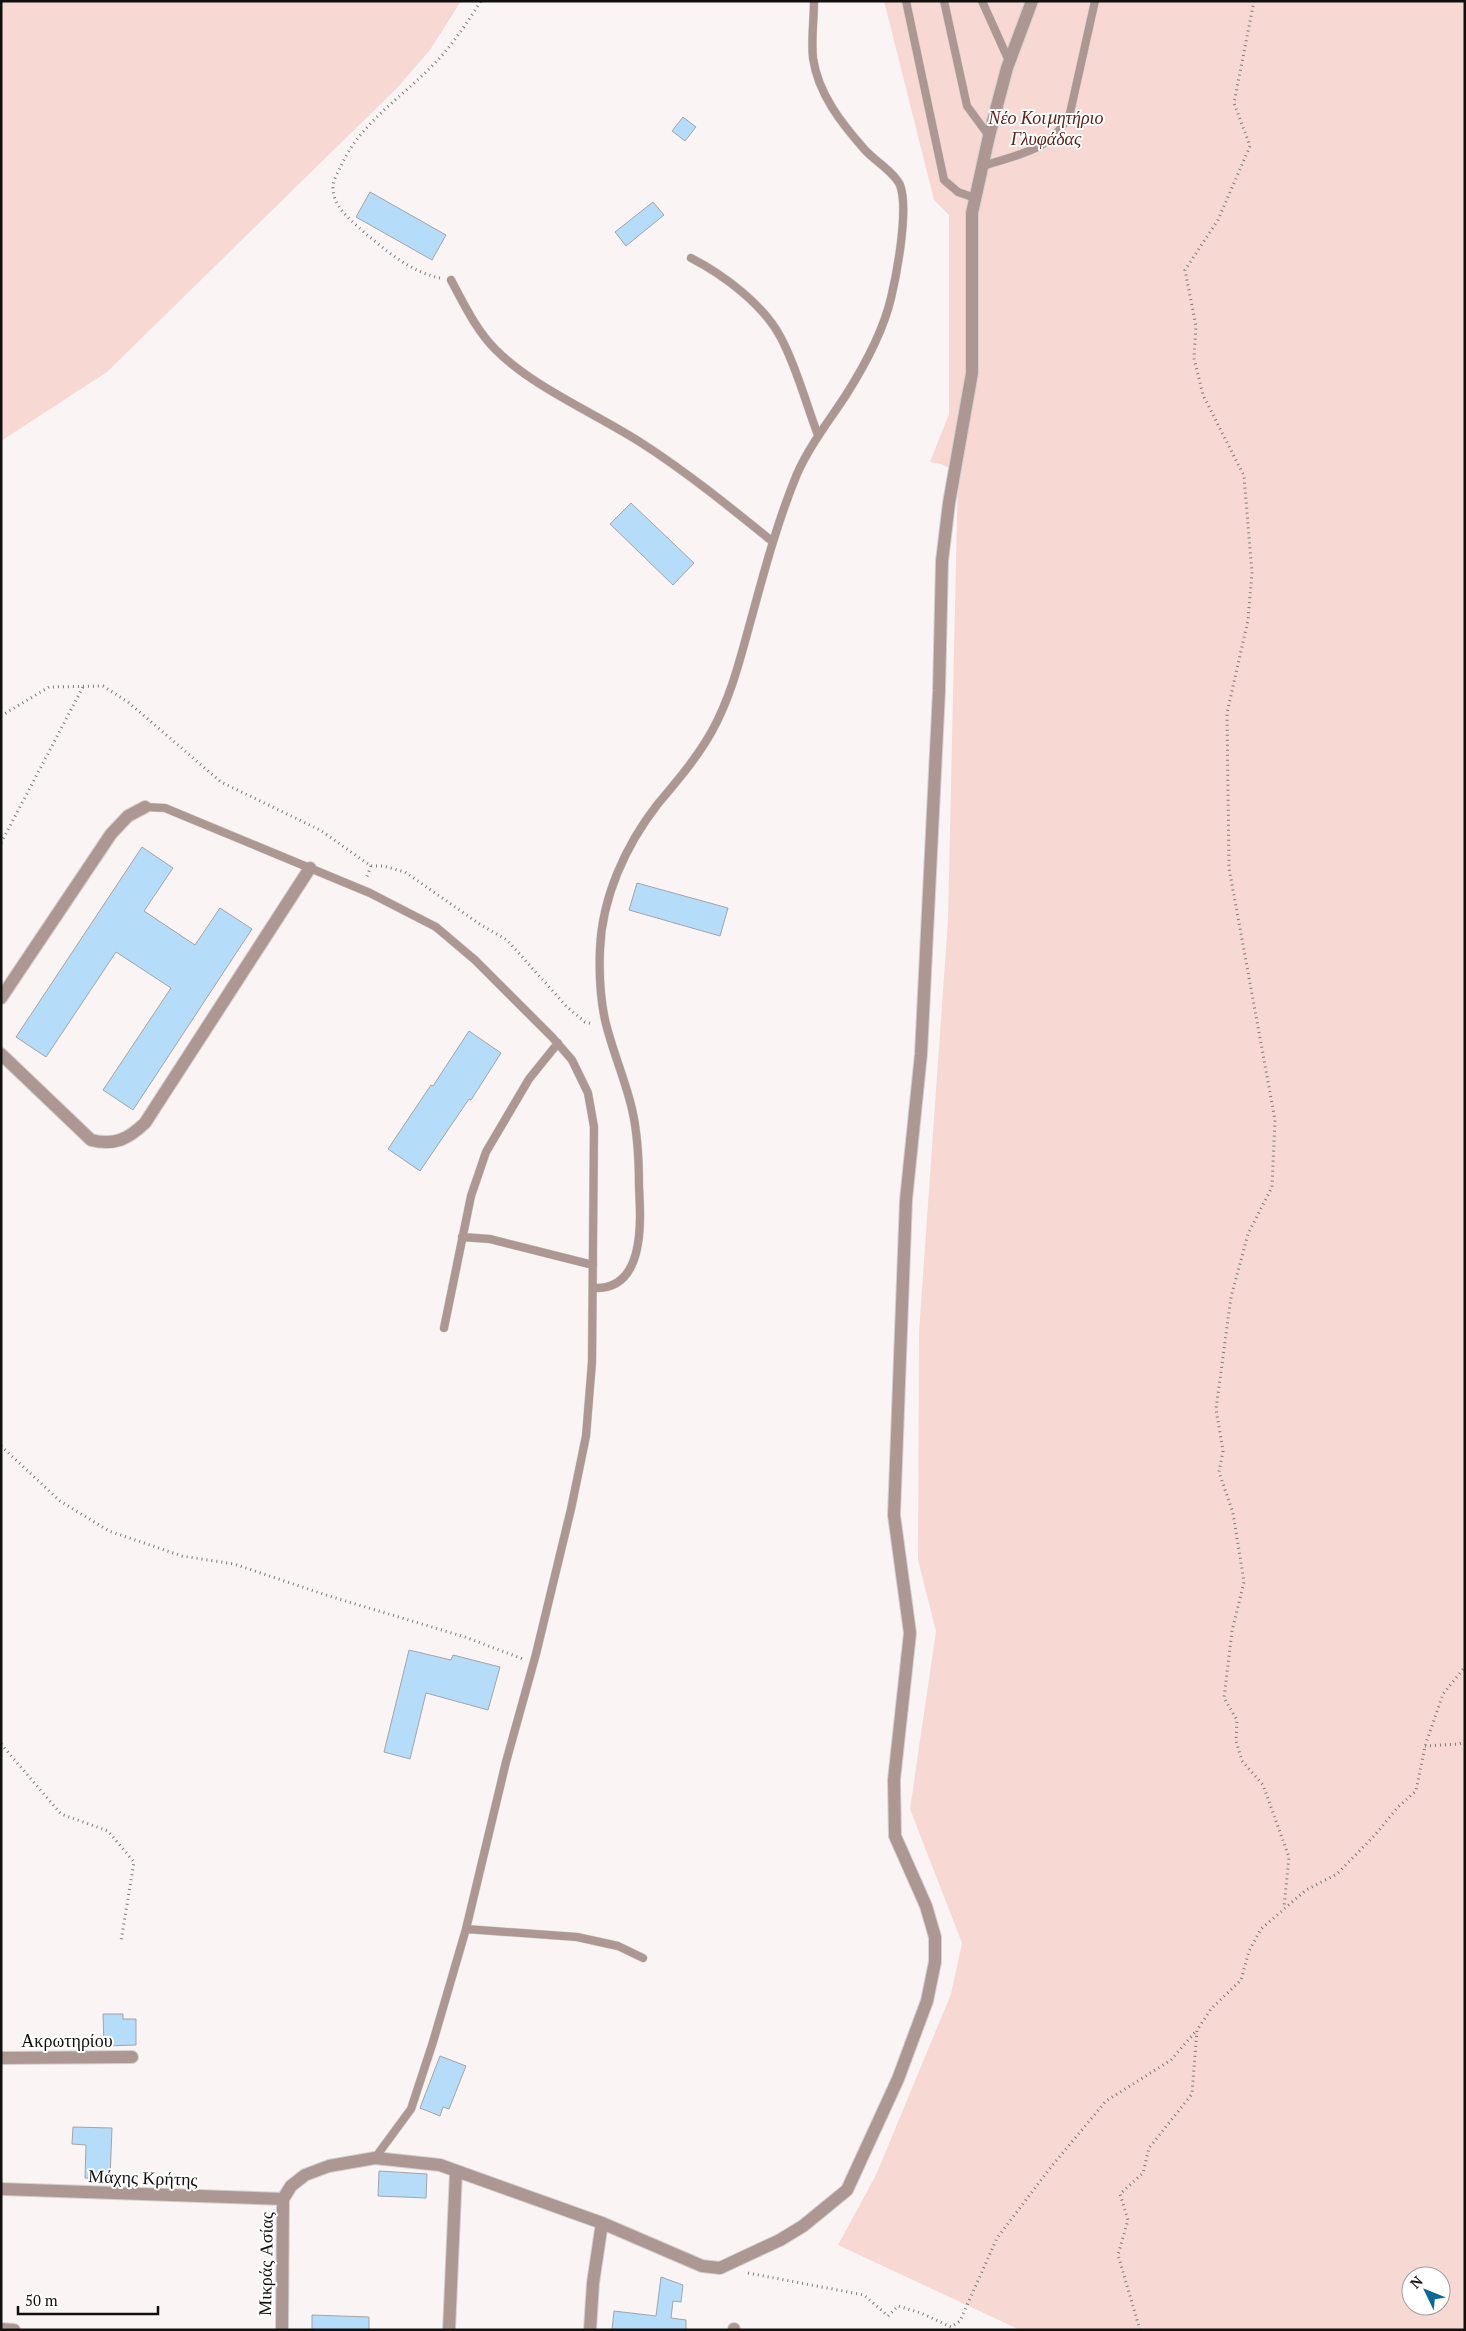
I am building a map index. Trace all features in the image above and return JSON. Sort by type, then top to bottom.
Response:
[{"type":"street","points":[[283,2199],[291,2186],[305,2175],[329,2166],[375,2158],[440,2165],[602,2223],[702,2266],[720,2268],[780,2240],[804,2226],[847,2190],[898,2079],[927,2001],[935,1962],[935,1937],[926,1906],[895,1836],[894,1780],[910,1633],[894,1515],[906,1200],[921,1054],[939,691],[942,561],[949,502],[972,373],[972,213],[988,136],[1009,61],[1032,1]]},
{"type":"street","points":[[1,998],[111,834],[128,816],[145,807]]},
{"type":"street","points":[[1,1054],[91,1140],[106,1144],[131,1136],[145,1123],[310,868]]},
{"type":"street","name":"Ακρωτηρίου","points":[[1,2058],[132,2057]]},
{"type":"street","points":[[449,2330],[456,2172]]},
{"type":"street","name":"Μάχης Κρήτης","points":[[1,2189],[283,2199]]},
{"type":"street","name":"Μικράς Ασίας","points":[[282,2330],[283,2199]]},
{"type":"street","points":[[590,2330],[593,2283],[602,2223]]},
{"type":"street","points":[[1,2329],[14,2330]]},
{"type":"lane","points":[[593,1288],[604,1289],[616,1284],[627,1274],[637,1254],[641,1224],[638,1144],[632,1108],[608,1028],[600,983],[600,945],[608,902],[632,842],[693,761],[712,732],[727,700],[773,542],[798,472],[818,435],[848,393],[883,328],[900,253],[903,198],[899,182],[873,159],[841,123],[819,83],[813,57],[814,1]]},
{"type":"lane","points":[[906,1],[944,180],[958,192],[976,198]]},
{"type":"lane","points":[[944,1],[967,106],[988,136]]},
{"type":"lane","points":[[982,1],[1009,61]]},
{"type":"lane","points":[[983,166],[1041,147],[1059,132],[1070,113],[1095,1]]},
{"type":"lane","points":[[691,258],[718,272],[755,304],[781,338],[818,435]]},
{"type":"lane","points":[[451,280],[478,329],[496,350],[511,363],[643,444],[724,502],[773,542]]},
{"type":"lane","points":[[145,807],[165,808],[362,890],[436,927],[475,960],[558,1043],[572,1060],[588,1093],[594,1127],[592,1362],[586,1436],[571,1509],[533,1663],[506,1762],[466,1929],[411,2109],[375,2158]]},
{"type":"lane","points":[[444,1328],[471,1196],[486,1152],[529,1079],[558,1043]]},
{"type":"lane","points":[[462,1237],[490,1239],[593,1265]]},
{"type":"lane","points":[[466,1929],[577,1937],[618,1946],[643,1958]]},
{"type":"path","points":[[451,280],[436,277],[412,268],[393,256],[347,217],[336,200],[333,184],[352,143],[373,120],[434,64],[453,42],[480,1]]},
{"type":"path","points":[[1254,1],[1234,103],[1250,146],[1218,220],[1185,270],[1196,326],[1194,358],[1203,395],[1244,476],[1252,573],[1248,620],[1227,713],[1230,868],[1275,1120],[1272,1187],[1248,1234],[1234,1288],[1226,1326],[1216,1409],[1223,1451],[1219,1472],[1233,1513],[1244,1582],[1232,1631],[1224,1698],[1237,1720],[1236,1741],[1242,1761],[1263,1785],[1289,1856],[1284,1907]]},
{"type":"path","points":[[1,843],[84,685]]},
{"type":"path","points":[[1,716],[49,687],[103,686],[128,702],[221,782],[320,830],[371,866],[383,866],[405,872],[481,925],[508,940],[567,1007],[585,1022],[608,1028]]},
{"type":"path","points":[[362,890],[371,866]]},
{"type":"path","points":[[1,1446],[60,1501],[109,1531],[182,1556],[234,1564],[329,1596],[464,1637],[533,1663]]},
{"type":"path","points":[[720,2268],[864,2294],[888,2316],[898,2306],[921,2313],[951,2327],[960,2321],[997,2238],[1106,2101],[1171,2060],[1197,2030],[1211,2009],[1241,1980],[1249,1951],[1261,1928],[1306,1890],[1336,1874],[1376,1835],[1398,1807],[1416,1792],[1425,1746],[1443,1694],[1465,1667]]},
{"type":"path","points":[[1425,1746],[1459,1744],[1465,1741]]},
{"type":"path","points":[[1,1744],[61,1814],[108,1831],[134,1862],[121,1941]]},
{"type":"path","points":[[1140,2330],[1118,2255],[1128,2220],[1120,2194],[1143,2173],[1148,2148],[1192,2094],[1197,2030]]},
{"type":"green space","points":[[1,1],[461,1],[430,50],[397,88],[107,372],[1,441]]},
{"type":"green space","name":"Νέο Κοιμητήριο Γλυφάδας","points":[[884,1],[1465,1],[1465,2330],[1020,2330],[838,2245],[876,2175],[951,1994],[962,1943],[910,1809],[936,1631],[918,1560],[919,1332],[948,920],[958,473],[941,464],[930,462],[949,414],[949,215],[934,200]]},
{"type":"building","points":[[683,117],[696,127],[685,141],[672,131]]},
{"type":"building","points":[[370,192],[446,235],[432,260],[356,217]]},
{"type":"building","points":[[653,202],[664,215],[626,246],[615,232]]},
{"type":"building","points":[[631,503],[694,563],[673,585],[610,524]]},
{"type":"building","points":[[142,847],[173,868],[144,911],[195,945],[220,908],[252,929],[133,1110],[103,1090],[171,988],[116,952],[46,1057],[16,1037]]},
{"type":"building","points":[[637,883],[728,908],[720,936],[629,910]]},
{"type":"building","points":[[469,1031],[501,1053],[471,1100],[469,1099],[420,1171],[388,1149]]},
{"type":"building","points":[[409,1650],[451,1660],[453,1655],[500,1667],[488,1710],[426,1693],[410,1759],[384,1752]]},
{"type":"building","points":[[103,2014],[123,2014],[123,2019],[136,2019],[136,2045],[104,2046]]},
{"type":"building","points":[[440,2056],[466,2066],[449,2109],[443,2107],[440,2116],[420,2108]]},
{"type":"building","points":[[73,2127],[112,2128],[110,2179],[85,2178],[86,2145],[72,2144]]},
{"type":"building","points":[[379,2171],[427,2174],[426,2198],[378,2196]]},
{"type":"building","points":[[661,2277],[683,2285],[681,2302],[673,2301],[671,2318],[686,2320],[686,2330],[612,2330],[614,2311],[656,2316]]},
{"type":"building","points":[[312,2315],[369,2317],[369,2330],[312,2330]]}]
